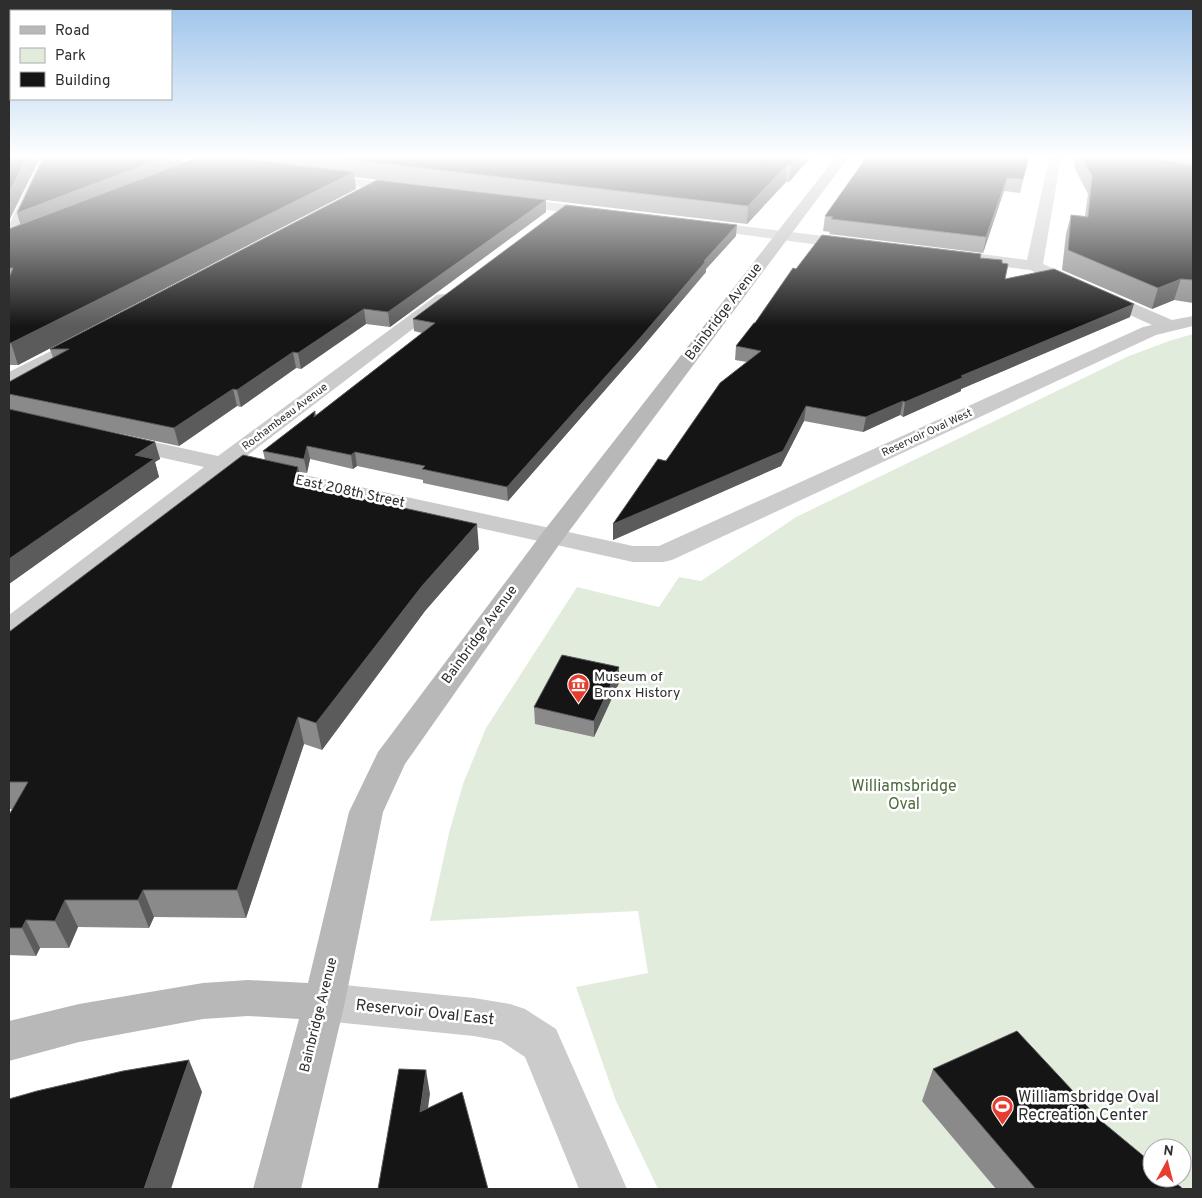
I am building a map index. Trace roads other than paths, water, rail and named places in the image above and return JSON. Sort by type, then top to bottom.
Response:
[{"type":"main road","name":"Bainbridge Avenue","points":[[277,1189],[324,1002],[366,812],[390,760],[552,537],[799,214]]},
{"type":"main road","points":[[9,1041],[79,1023],[203,1001],[248,998],[324,1002]]},
{"type":"street","points":[[9,240],[21,214]]},
{"type":"street","points":[[542,225],[556,214]]},
{"type":"street","points":[[1034,266],[1044,214]]},
{"type":"street","points":[[682,223],[868,246]]},
{"type":"street","points":[[9,244],[25,238]]},
{"type":"street","points":[[947,255],[1034,266],[1170,326]]},
{"type":"street","name":"Rochambeau Avenue","points":[[9,628],[222,464],[459,287]]},
{"type":"street","name":"Reservoir Oval West","points":[[663,554],[1150,331],[1193,321]]},
{"type":"street","points":[[9,380],[96,333]]},
{"type":"street","name":"East 208th Street","points":[[102,438],[633,554],[663,554]]},
{"type":"street","name":"Reservoir Oval East","points":[[324,1002],[474,1017],[510,1023],[533,1038],[541,1044],[603,1189]]},
{"type":"place","name":"Museum of Bronx History","points":[[578,704]]},
{"type":"place","name":"Williamsbridge Oval Recreation Center","points":[[1002,1126]]},
{"type":"park label","name":"Williamsbridge Oval","points":[[904,796]]}]
